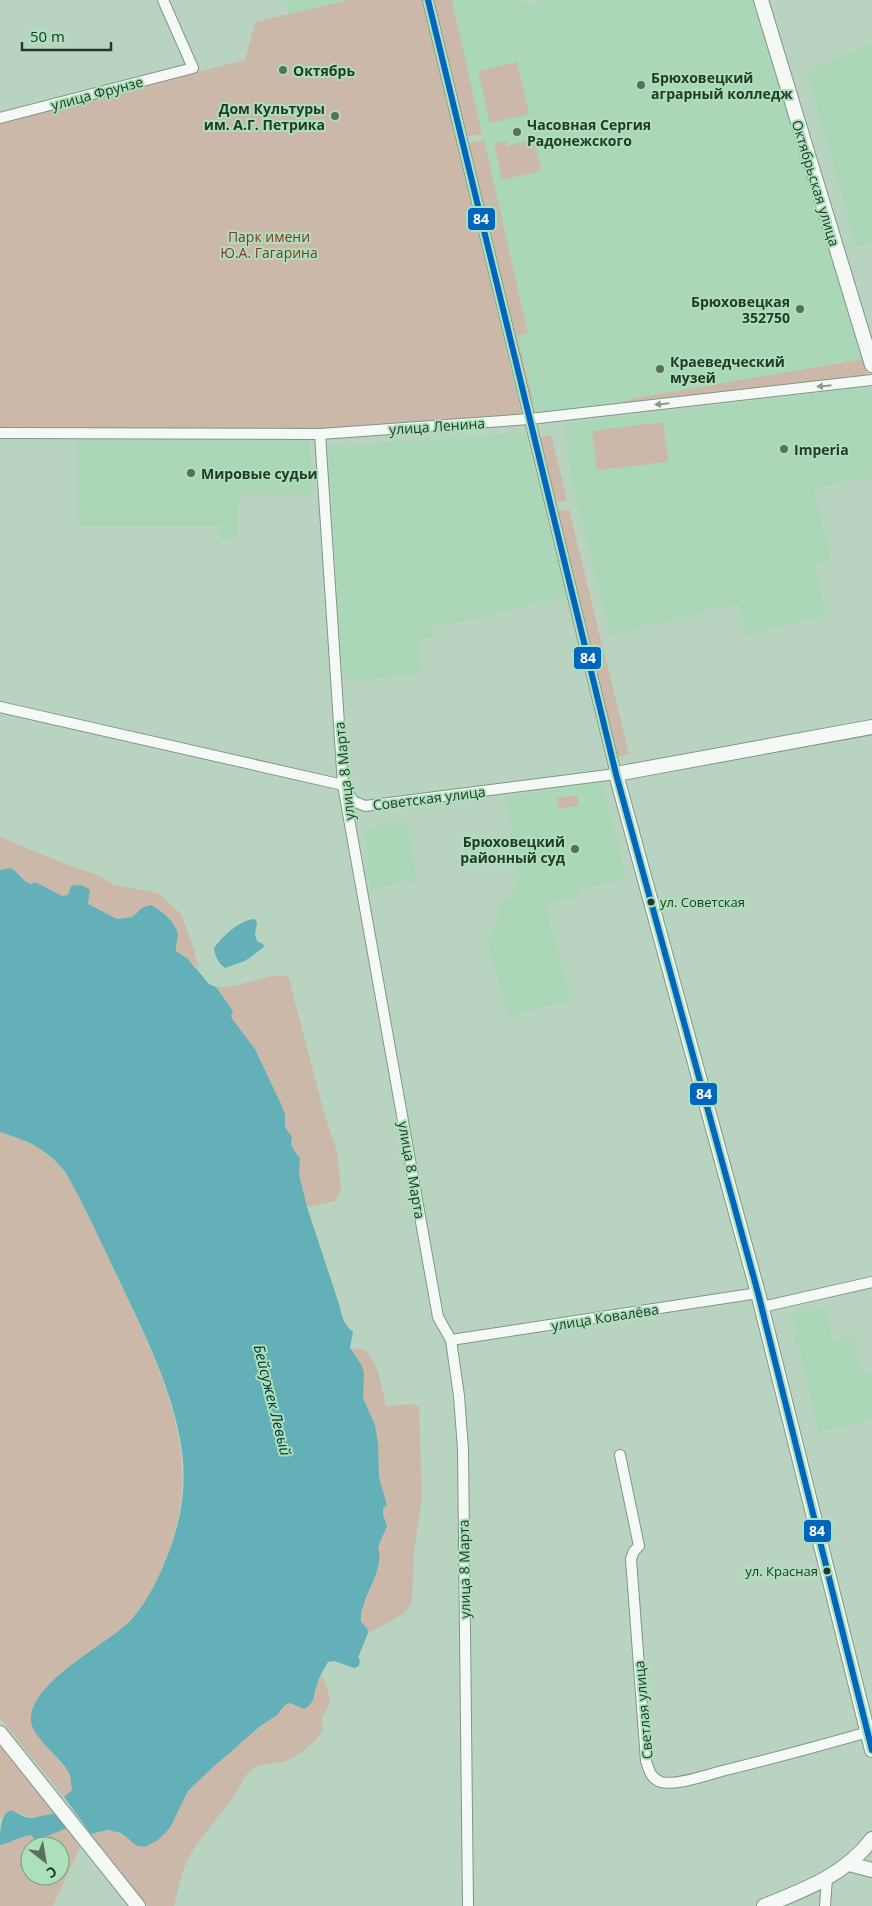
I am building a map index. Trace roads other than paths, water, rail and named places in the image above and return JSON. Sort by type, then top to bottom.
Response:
[{"type":"street","name":"улица Фрунзе","points":[[0,118],[193,68],[163,0]]},
{"type":"street","points":[[428,0],[616,774],[762,1307],[872,1750]]},
{"type":"street","name":"Октябрьская улица","points":[[761,0],[872,366]]},
{"type":"street","name":"улица Ленина","points":[[0,433],[320,434],[530,419],[872,380]]},
{"type":"street","name":"улица 8 Марта","points":[[320,434],[343,785],[438,1317],[451,1340],[459,1396],[462,1449],[468,1906]]},
{"type":"street","points":[[0,707],[343,785]]},
{"type":"street","name":"Советская улица","points":[[343,785],[353,801],[365,806],[616,774],[872,727]]},
{"type":"street","points":[[762,1307],[872,1282]]},
{"type":"street","name":"улица Ковалёва","points":[[451,1340],[758,1293]]},
{"type":"street","name":"Светлая улица","points":[[620,1454],[639,1546],[634,1551],[631,1559],[646,1761],[649,1772],[655,1780],[675,1782],[706,1776],[868,1732]]},
{"type":"street","points":[[0,1733],[138,1906]]},
{"type":"street","points":[[764,1906],[827,1878],[849,1864],[872,1839]]},
{"type":"street","points":[[849,1864],[872,1870]]},
{"type":"street","points":[[826,1906],[827,1878]]},
{"type":"water","name":"Бейсужек Левый","points":[[10,868],[26,882],[31,884],[35,882],[62,896],[68,895],[71,886],[79,885],[86,887],[90,890],[88,904],[117,919],[132,917],[142,908],[150,905],[158,910],[171,921],[177,930],[176,951],[188,959],[209,984],[216,987],[233,1011],[231,1016],[233,1020],[255,1049],[280,1102],[285,1114],[285,1127],[292,1137],[291,1144],[300,1158],[299,1174],[307,1207],[343,1318],[353,1332],[350,1348],[362,1366],[364,1373],[363,1398],[375,1425],[378,1443],[379,1477],[387,1505],[383,1508],[383,1515],[387,1526],[378,1547],[379,1556],[376,1575],[361,1613],[361,1622],[367,1628],[368,1633],[358,1658],[360,1660],[359,1666],[354,1668],[334,1661],[328,1662],[319,1679],[311,1704],[304,1709],[290,1703],[285,1705],[277,1715],[259,1727],[188,1791],[170,1828],[158,1840],[145,1847],[137,1846],[121,1833],[107,1830],[91,1834],[64,1797],[72,1790],[70,1775],[35,1732],[31,1717],[35,1703],[44,1690],[72,1665],[129,1622],[149,1595],[164,1564],[177,1527],[182,1501],[184,1474],[180,1438],[175,1416],[151,1348],[66,1173],[52,1157],[36,1146],[0,1132],[0,870]]},
{"type":"water","points":[[255,919],[257,923],[255,934],[257,941],[263,944],[264,947],[245,961],[225,968],[217,959],[214,948],[237,925]]},
{"type":"water","points":[[11,1810],[25,1817],[32,1818],[56,1813],[67,1828],[46,1836],[20,1836],[20,1838],[0,1845],[3,1819],[7,1812]]},
{"type":"place","name":"Октябрь","points":[[283,70]]},
{"type":"place","name":"Брюховецкий аграрный колледж","points":[[641,85]]},
{"type":"place","name":"Дом Культуры им. А.Г. Петрика","points":[[335,116]]},
{"type":"place","name":"Часовная Сергия Радонежского","points":[[517,132]]},
{"type":"place","name":"Брюховецкая 352750","points":[[800,309]]},
{"type":"place","name":"Краеведческий музей","points":[[660,369]]},
{"type":"place","name":"Imperia","points":[[784,449]]},
{"type":"place","name":"Мировые судьи","points":[[191,473]]},
{"type":"place","name":"Брюховецкий районный суд","points":[[575,849]]},
{"type":"place","name":"ул. Советская","points":[[651,902]]},
{"type":"place","name":"ул. Красная","points":[[827,1571]]},
{"type":"park label","name":"Парк имени Ю.А. Гагарина","points":[[269,244]]}]
